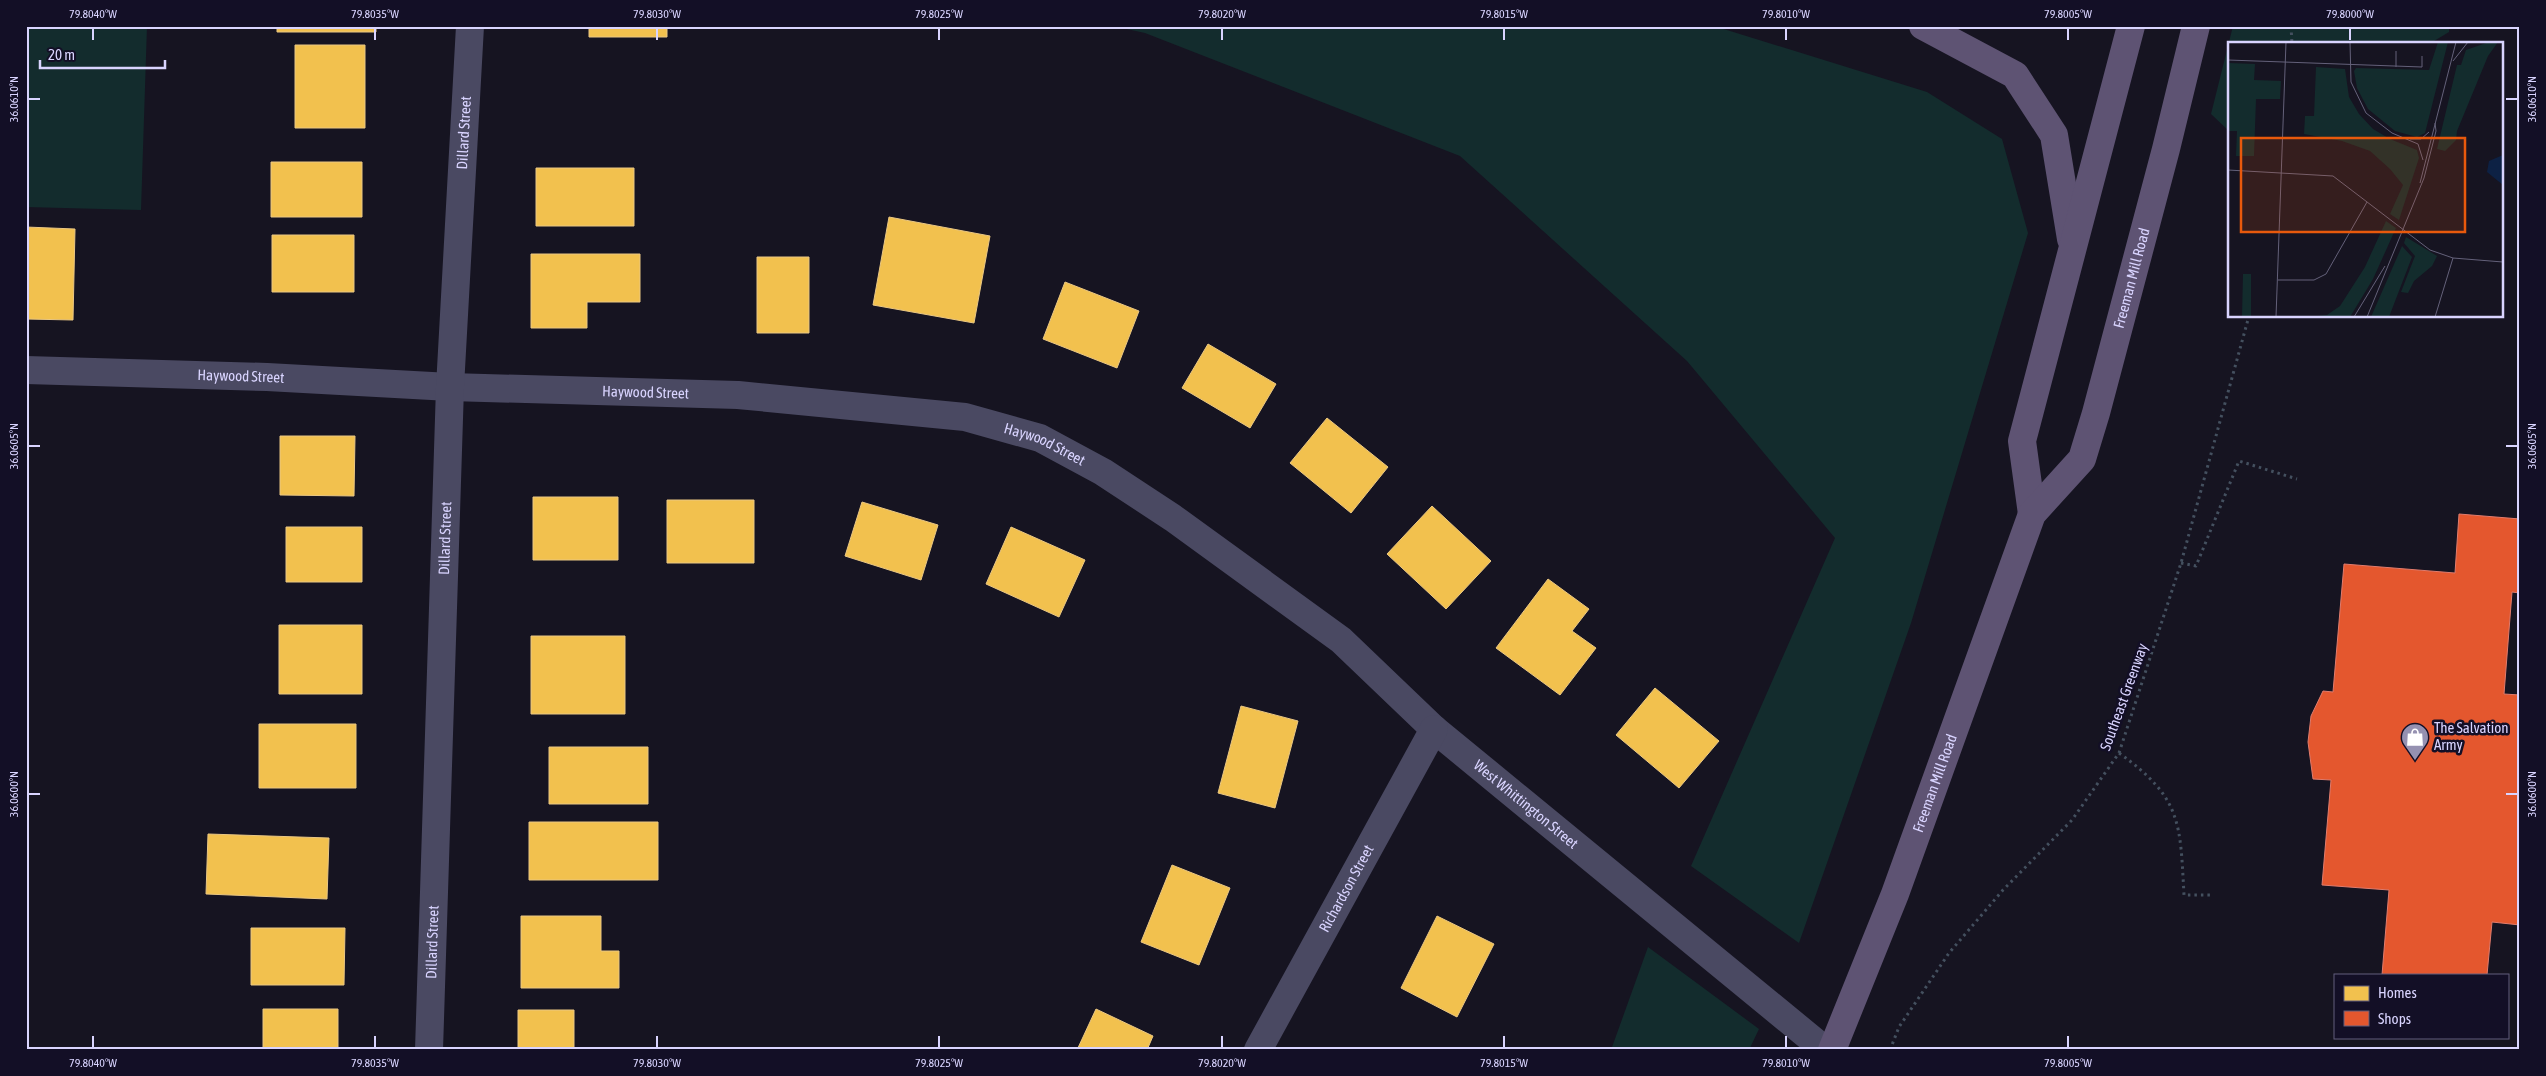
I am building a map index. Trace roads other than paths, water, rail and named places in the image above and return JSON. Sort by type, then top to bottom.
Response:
[{"type":"main road","points":[[1923,26],[2015,75],[2054,135],[2073,250]]},
{"type":"main road","name":"Freeman Mill Road","points":[[2032,514],[2022,440],[2131,26]]},
{"type":"main road","name":"Freeman Mill Road","points":[[1832,1050],[1895,894],[2032,514],[2082,459],[2159,178],[2196,26]]},
{"type":"street","name":"Dillard Street","points":[[429,1050],[450,387],[470,26]]},
{"type":"street","name":"Haywood Street","points":[[26,370],[267,377],[450,387],[738,395],[965,417],[1040,438],[1103,472],[1227,557]]},
{"type":"street","name":"West Whittington Street","points":[[1227,557],[1341,640],[1434,729],[1825,1050]]},
{"type":"street","name":"Richardson Street","points":[[1258,1050],[1434,729]]},
{"type":"place","name":"The Salvation Army","points":[[2415,761]]}]
